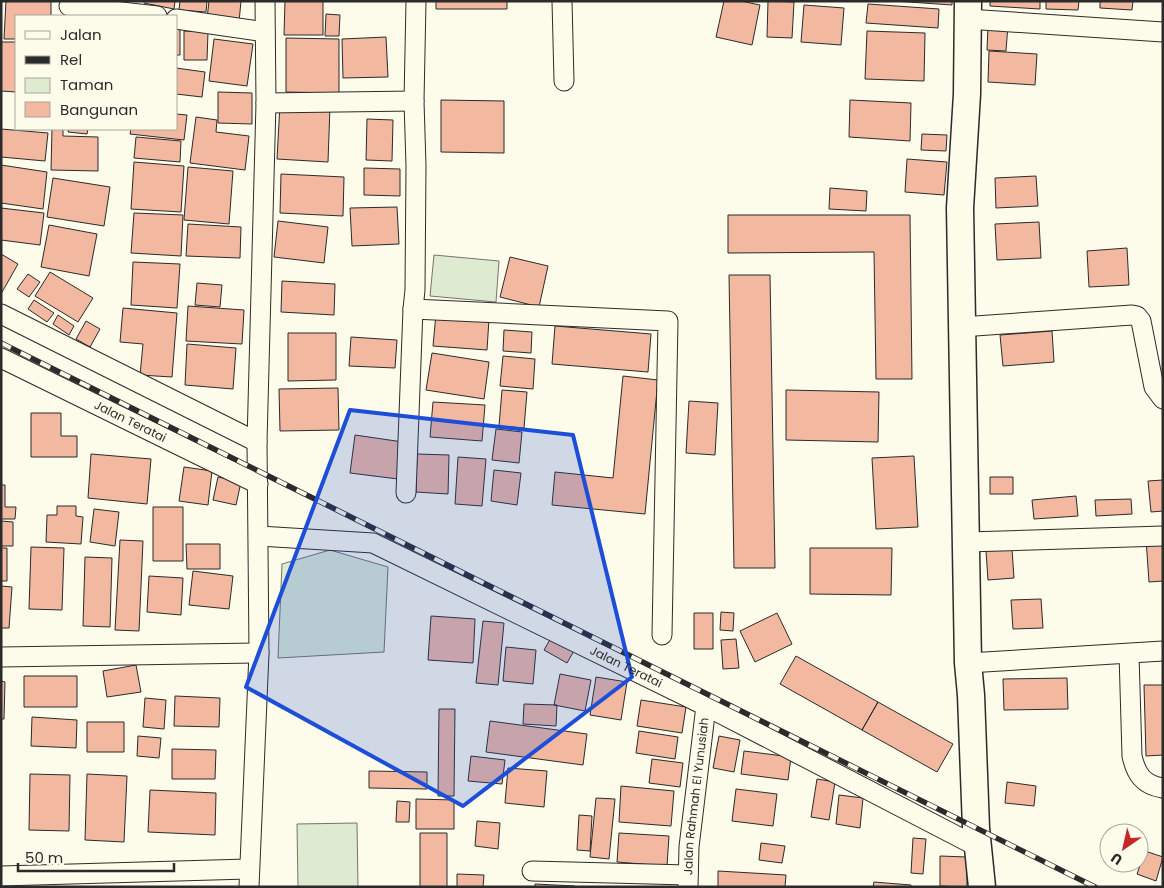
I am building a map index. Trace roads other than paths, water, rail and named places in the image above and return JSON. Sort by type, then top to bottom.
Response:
[{"type":"street","points":[[1,876],[249,878],[259,653],[257,442],[266,103],[266,1]]},
{"type":"street","points":[[406,493],[413,309],[416,290],[414,101],[416,1]]},
{"type":"street","points":[[562,1],[564,81]]},
{"type":"street","points":[[69,6],[148,15]]},
{"type":"street","points":[[982,887],[976,828],[968,663],[961,327],[960,208],[967,94],[968,10],[1163,32]]},
{"type":"street","points":[[178,19],[265,32]]},
{"type":"street","points":[[266,103],[414,101]]},
{"type":"street","points":[[413,309],[668,321],[662,635]]},
{"type":"street","points":[[1,314],[257,442]]},
{"type":"street","points":[[961,327],[1137,316],[1141,321],[1154,387],[1163,399]]},
{"type":"street","name":"Jalan Teratai","points":[[1,358],[258,484]]},
{"type":"street","name":"Jalan Teratai","points":[[259,536],[372,543],[706,706],[978,847]]},
{"type":"street","points":[[966,542],[1163,536]]},
{"type":"street","points":[[968,663],[1163,651]]},
{"type":"street","points":[[1,657],[259,653]]},
{"type":"street","points":[[1129,654],[1132,756],[1135,769],[1140,778],[1149,784],[1163,788]]},
{"type":"street","name":"Jalan Rahmah El Yunusiah","points":[[688,881],[688,848],[706,706]]},
{"type":"street","points":[[532,871],[688,881]]},
{"type":"railway","points":[[1,343],[1095,887]]}]
